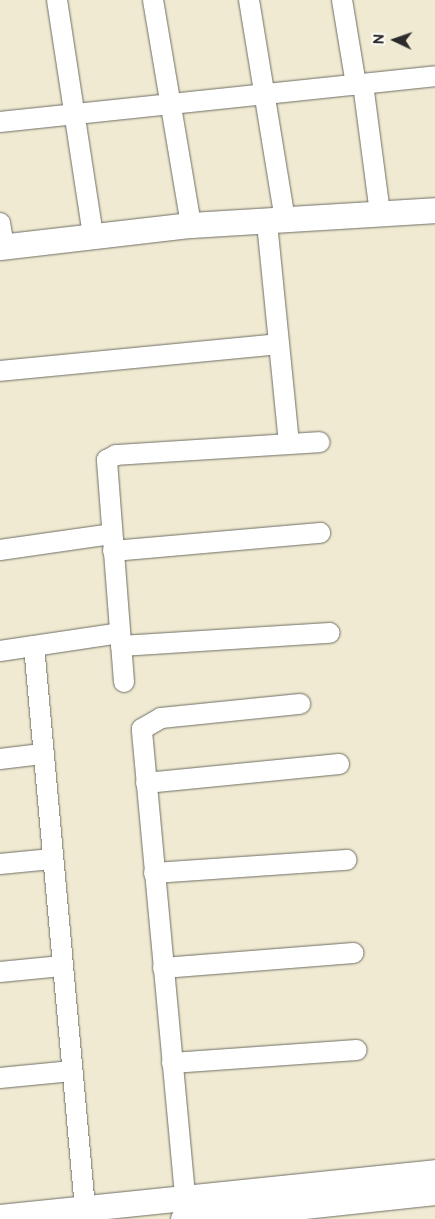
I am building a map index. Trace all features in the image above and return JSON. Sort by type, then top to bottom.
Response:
[{"type":"street","points":[[57,0],[93,234]]},
{"type":"street","points":[[153,0],[191,225]]},
{"type":"street","points":[[249,0],[265,94],[276,221],[278,344],[289,444]]},
{"type":"street","points":[[342,0],[359,84],[380,214]]},
{"type":"street","points":[[0,122],[435,76]]},
{"type":"street","points":[[1,239],[435,210]]},
{"type":"street","points":[[0,371],[278,344]]},
{"type":"street","points":[[124,682],[105,465],[110,457],[320,442]]},
{"type":"street","points":[[0,550],[320,533]]},
{"type":"street","points":[[0,651],[34,646],[121,639],[330,633]]},
{"type":"street","points":[[34,646],[42,754],[85,1207]]},
{"type":"street","points":[[184,1207],[142,729],[152,719],[300,704]]},
{"type":"street","points":[[0,759],[42,754]]},
{"type":"street","points":[[146,783],[339,764]]},
{"type":"street","points":[[0,864],[52,859]]},
{"type":"street","points":[[154,873],[347,860]]},
{"type":"street","points":[[163,968],[353,954]]},
{"type":"street","points":[[0,972],[62,966]]},
{"type":"street","points":[[172,1062],[357,1050]]},
{"type":"street","points":[[0,1078],[72,1071]]},
{"type":"street","points":[[184,1207],[435,1172]]},
{"type":"street","points":[[0,1217],[85,1207],[184,1207],[277,1214],[435,1192]]}]
